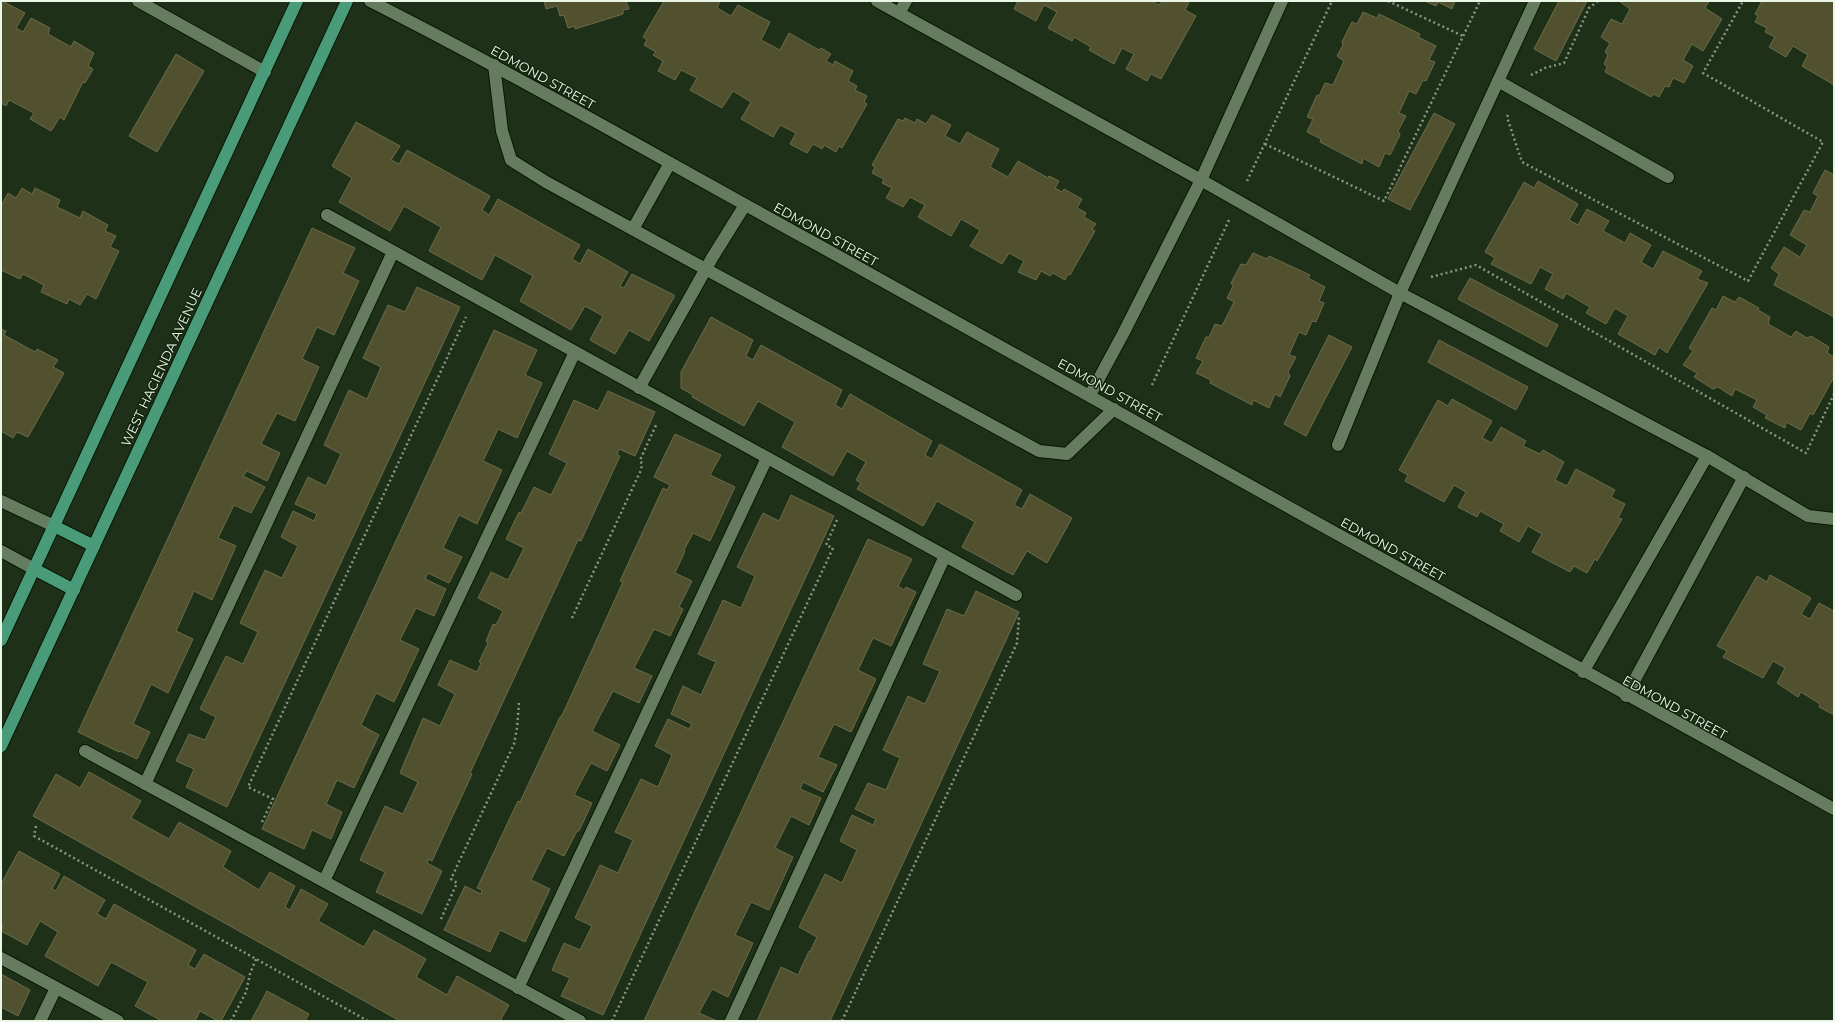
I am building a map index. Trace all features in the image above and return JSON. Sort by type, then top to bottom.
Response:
[{"type":"main road","points":[[1,640],[297,1]]},
{"type":"main road","name":"WEST HACIENDA AVENUE","points":[[1,746],[347,1]]},
{"type":"main road","points":[[54,526],[94,546]]},
{"type":"main road","points":[[34,569],[74,590]]},
{"type":"street","points":[[138,1],[265,72]]},
{"type":"street","name":"EDMOND STREET","points":[[370,1],[494,65],[1090,395],[1626,696],[1834,809]]},
{"type":"street","points":[[877,1],[1201,180],[1400,293],[1744,477],[1808,516],[1834,519]]},
{"type":"street","points":[[899,13],[906,1]]},
{"type":"street","points":[[1090,395],[1201,180],[1282,1]]},
{"type":"street","points":[[1338,445],[1400,293],[1535,1]]},
{"type":"street","points":[[494,65],[502,131],[511,160],[546,182],[1039,451],[1067,454],[1114,409]]},
{"type":"street","points":[[1498,81],[1668,177]]},
{"type":"street","points":[[632,229],[670,163]]},
{"type":"street","points":[[639,388],[712,258],[745,205]]},
{"type":"street","points":[[326,215],[1016,595]]},
{"type":"street","points":[[145,784],[393,252]]},
{"type":"street","points":[[324,881],[575,352]]},
{"type":"street","points":[[1583,672],[1706,456]]},
{"type":"street","points":[[518,988],[767,458]]},
{"type":"street","points":[[1626,696],[1744,477]]},
{"type":"street","points":[[1,501],[54,526]]},
{"type":"street","points":[[1,551],[34,569]]},
{"type":"street","points":[[731,1021],[945,556]]},
{"type":"street","points":[[85,751],[580,1021]]},
{"type":"street","points":[[1,958],[118,1021]]},
{"type":"street","points":[[40,1021],[56,988]]},
{"type":"path","points":[[1388,1],[1463,36]]},
{"type":"path","points":[[1265,144],[1384,201],[1480,1]]},
{"type":"path","points":[[1598,1],[1589,8],[1564,63],[1545,68],[1528,76],[1507,117],[1522,162],[1748,281],[1823,142],[1703,72],[1743,1]]},
{"type":"path","points":[[1411,270],[1428,278],[1476,265],[1806,453],[1834,394]]},
{"type":"path","points":[[253,843],[273,799],[248,788],[475,297]]},
{"type":"path","points":[[572,618],[641,470],[642,464],[640,460],[667,402]]},
{"type":"path","points":[[612,1021],[834,548],[826,545],[846,501]]},
{"type":"path","points":[[842,1021],[1017,643],[1019,617],[1026,601],[1016,595]]},
{"type":"path","points":[[431,940],[457,883],[451,879],[514,744],[518,728],[519,703]]},
{"type":"path","points":[[36,826],[34,836],[368,1021]]},
{"type":"path","points":[[231,1021],[246,992],[250,974],[256,959]]},
{"type":"building","points":[[544,1],[626,1],[629,9],[623,10],[623,14],[575,29],[575,26],[568,28],[564,15],[560,16],[557,6],[546,9]]},
{"type":"building","points":[[664,1],[720,1],[717,8],[731,16],[738,5],[770,22],[761,40],[780,50],[789,33],[819,50],[821,48],[831,54],[826,61],[833,65],[835,61],[853,71],[848,81],[857,86],[855,90],[867,96],[864,102],[867,104],[842,148],[839,146],[836,152],[824,145],[822,149],[813,144],[807,153],[790,144],[796,133],[780,125],[773,137],[741,119],[751,102],[733,91],[722,108],[690,90],[697,78],[681,70],[675,80],[658,71],[663,61],[653,55],[656,52],[644,45],[647,40],[643,37]]},
{"type":"building","points":[[1018,1],[1151,1],[1159,5],[1162,1],[1187,1],[1189,2],[1185,10],[1196,16],[1161,79],[1151,74],[1147,81],[1126,69],[1134,54],[1122,48],[1114,64],[1089,50],[1091,47],[1074,37],[1072,41],[1048,28],[1057,12],[1044,5],[1036,21],[1014,9]]},
{"type":"building","points":[[1425,1],[1455,1],[1452,9],[1438,2],[1436,6]]},
{"type":"building","points":[[1559,1],[1587,1],[1556,61],[1534,49]]},
{"type":"building","points":[[1619,1],[1709,1],[1705,8],[1722,19],[1703,51],[1692,44],[1683,60],[1693,66],[1684,83],[1673,78],[1669,87],[1665,86],[1659,97],[1653,94],[1651,97],[1605,72],[1607,67],[1604,64],[1608,55],[1605,52],[1610,43],[1601,37],[1611,19],[1622,24],[1630,9]]},
{"type":"building","points":[[1762,1],[1834,1],[1834,85],[1802,66],[1808,55],[1793,46],[1786,57],[1769,47],[1775,37],[1765,32],[1767,28],[1755,22],[1758,16],[1755,14]]},
{"type":"building","points":[[4,2],[25,13],[16,28],[23,32],[31,18],[50,28],[48,34],[71,47],[74,41],[94,53],[88,66],[93,69],[85,83],[83,82],[64,120],[60,117],[51,131],[30,119],[34,113],[9,100],[6,106],[1,103],[1,7]]},
{"type":"building","points":[[1363,12],[1377,18],[1379,14],[1420,34],[1418,37],[1436,46],[1429,60],[1435,62],[1426,81],[1423,80],[1416,94],[1409,91],[1399,113],[1406,116],[1398,131],[1400,135],[1390,155],[1385,153],[1379,167],[1363,158],[1362,164],[1320,142],[1321,139],[1307,132],[1313,119],[1307,117],[1317,95],[1319,96],[1325,83],[1333,85],[1344,61],[1337,56],[1343,45],[1342,42],[1352,22],[1357,24]]},
{"type":"building","points":[[176,54],[204,71],[157,152],[129,136]]},
{"type":"building","points":[[1434,113],[1455,124],[1410,210],[1388,199]]},
{"type":"building","points":[[932,115],[951,125],[945,136],[960,144],[967,132],[999,149],[990,167],[1008,177],[1018,161],[1048,178],[1049,176],[1059,181],[1055,188],[1062,192],[1064,189],[1082,199],[1077,208],[1086,213],[1084,217],[1096,224],[1092,229],[1095,231],[1070,275],[1068,274],[1065,280],[1053,273],[1050,276],[1041,271],[1036,280],[1018,272],[1024,261],[1009,253],[1002,264],[970,246],[980,230],[961,219],[951,236],[918,217],[925,205],[910,197],[903,207],[886,198],[892,188],[882,183],[884,179],[872,173],[875,167],[872,165],[898,119],[903,121],[905,118],[915,123],[917,119],[926,124]]},
{"type":"building","points":[[356,122],[400,146],[391,160],[399,164],[407,150],[490,196],[482,210],[489,215],[498,199],[580,245],[572,259],[580,264],[588,249],[628,272],[620,286],[624,288],[632,274],[674,295],[649,341],[629,330],[615,354],[590,340],[603,316],[585,306],[571,330],[520,301],[533,276],[495,255],[482,280],[429,251],[441,227],[404,206],[390,231],[339,202],[352,178],[332,166]]},
{"type":"building","points":[[1825,170],[1834,175],[1834,317],[1774,285],[1779,274],[1771,268],[1784,247],[1800,257],[1807,245],[1790,235],[1804,210],[1810,212],[1818,196],[1813,193]]},
{"type":"building","points":[[1538,181],[1578,204],[1569,220],[1578,225],[1587,209],[1609,221],[1603,231],[1625,243],[1630,233],[1651,245],[1641,262],[1653,269],[1663,251],[1702,271],[1697,279],[1708,283],[1667,353],[1659,347],[1655,355],[1618,334],[1628,316],[1615,308],[1606,324],[1586,313],[1590,307],[1566,293],[1563,299],[1545,289],[1553,274],[1540,267],[1531,284],[1491,264],[1495,258],[1485,252],[1524,182],[1534,188]]},
{"type":"building","points":[[22,188],[32,194],[35,188],[60,200],[57,207],[80,218],[83,211],[108,225],[105,231],[116,236],[110,247],[119,251],[96,299],[87,294],[80,305],[69,299],[67,304],[41,292],[44,285],[23,274],[20,279],[1,270],[1,206],[8,193],[16,198]]},
{"type":"building","points":[[312,228],[355,248],[343,273],[359,281],[334,335],[317,327],[302,359],[319,367],[295,421],[277,413],[261,444],[280,453],[267,481],[247,471],[243,476],[265,487],[251,513],[234,505],[218,538],[236,546],[212,600],[194,591],[176,631],[193,639],[168,693],[151,684],[133,724],[150,732],[137,759],[78,732]]},
{"type":"building","points":[[1253,253],[1267,259],[1269,256],[1310,275],[1308,278],[1325,287],[1319,301],[1324,303],[1316,322],[1312,321],[1306,335],[1299,332],[1289,355],[1296,357],[1288,372],[1290,376],[1280,397],[1275,394],[1269,408],[1253,400],[1252,405],[1210,383],[1211,380],[1196,373],[1203,361],[1196,358],[1206,337],[1209,337],[1215,324],[1222,326],[1234,302],[1227,298],[1233,286],[1231,283],[1241,264],[1246,265]]},
{"type":"building","points":[[1470,278],[1558,325],[1547,347],[1458,299]]},
{"type":"building","points":[[417,287],[460,307],[227,807],[186,787],[194,769],[176,761],[189,734],[205,740],[216,717],[200,709],[226,656],[243,664],[258,632],[240,623],[265,570],[282,578],[298,546],[281,537],[293,511],[314,521],[317,514],[295,504],[308,477],[326,486],[341,454],[324,445],[349,390],[367,399],[381,367],[363,358],[388,305],[405,312]]},
{"type":"building","points":[[1723,296],[1735,302],[1739,297],[1759,308],[1758,310],[1770,317],[1768,324],[1791,337],[1796,331],[1807,338],[1811,336],[1829,347],[1827,353],[1834,357],[1834,369],[1832,373],[1834,377],[1813,415],[1810,413],[1801,430],[1786,422],[1785,428],[1765,418],[1767,415],[1753,407],[1757,400],[1735,389],[1732,396],[1718,387],[1713,389],[1694,377],[1697,373],[1683,365],[1693,351],[1689,348],[1712,308],[1716,310]]},
{"type":"building","points":[[711,317],[753,340],[746,356],[753,360],[761,345],[842,390],[835,405],[842,409],[850,394],[932,441],[925,455],[932,459],[940,444],[1022,490],[1014,505],[1022,509],[1030,494],[1072,518],[1047,563],[1027,551],[1013,575],[962,547],[975,522],[937,501],[923,526],[857,489],[861,483],[856,480],[866,462],[847,451],[833,476],[782,447],[795,422],[758,401],[744,426],[692,397],[693,395],[681,388],[681,372]]},
{"type":"building","points":[[1,329],[6,331],[4,335],[35,352],[37,349],[58,360],[53,367],[64,373],[28,437],[17,432],[13,438],[1,431]]},
{"type":"building","points":[[494,330],[537,350],[525,375],[542,383],[517,438],[498,429],[483,461],[502,470],[477,524],[459,515],[443,548],[462,557],[449,583],[428,573],[425,579],[446,589],[434,616],[416,608],[400,640],[419,649],[394,702],[376,693],[361,725],[379,735],[354,788],[337,780],[326,804],[342,812],[331,839],[312,830],[304,849],[262,829]]},
{"type":"building","points":[[1329,335],[1352,347],[1306,436],[1284,424]]},
{"type":"building","points":[[1439,340],[1528,387],[1516,410],[1428,362]]},
{"type":"building","points":[[608,391],[655,412],[635,456],[619,449],[617,454],[620,456],[581,541],[578,540],[470,773],[472,774],[432,861],[428,859],[427,863],[442,871],[422,914],[376,892],[385,872],[360,860],[385,806],[403,814],[418,782],[400,773],[423,718],[440,726],[455,694],[438,685],[450,660],[477,672],[481,663],[479,662],[488,643],[486,641],[493,624],[496,625],[503,611],[478,598],[491,572],[508,580],[524,548],[506,539],[519,512],[521,513],[534,487],[551,495],[567,463],[549,454],[574,400],[598,411]]},
{"type":"building","points":[[1452,399],[1492,421],[1482,438],[1492,443],[1501,427],[1526,441],[1523,446],[1540,454],[1543,450],[1564,462],[1555,480],[1567,486],[1576,469],[1615,490],[1611,497],[1625,504],[1618,518],[1622,519],[1597,561],[1595,559],[1587,573],[1574,566],[1570,572],[1532,552],[1542,534],[1528,526],[1519,542],[1500,531],[1504,524],[1480,511],[1477,517],[1458,507],[1466,492],[1454,485],[1444,502],[1405,481],[1408,475],[1399,470],[1438,400],[1448,406]]},
{"type":"building","points":[[675,434],[721,455],[710,475],[735,487],[710,541],[693,533],[684,550],[685,551],[675,573],[692,581],[679,607],[683,609],[670,636],[654,629],[634,668],[652,676],[639,703],[613,691],[592,731],[620,745],[607,771],[591,763],[574,795],[592,803],[579,831],[577,831],[564,856],[547,848],[531,880],[550,889],[525,942],[500,930],[490,952],[444,930],[465,886],[481,894],[482,890],[477,888],[518,801],[520,802],[565,709],[623,582],[620,581],[663,488],[667,490],[670,485],[654,477]]},
{"type":"building","points":[[791,495],[834,516],[603,1015],[561,996],[570,978],[552,970],[564,943],[580,950],[592,926],[575,918],[600,865],[618,873],[633,840],[615,832],[641,779],[658,787],[672,755],[655,746],[668,719],[689,729],[692,724],[671,714],[683,686],[701,695],[716,662],[698,654],[723,600],[741,608],[755,576],[737,567],[763,513],[779,521]]},
{"type":"building","points":[[868,539],[912,559],[898,586],[904,590],[906,587],[916,592],[891,646],[873,638],[858,670],[876,679],[851,732],[834,724],[818,757],[837,765],[823,792],[803,782],[800,789],[821,798],[809,825],[791,816],[775,848],[793,857],[769,910],[751,902],[735,935],[753,943],[728,997],[712,989],[699,1013],[717,1021],[644,1021]]},
{"type":"building","points":[[1770,575],[1811,598],[1801,614],[1810,619],[1819,603],[1834,611],[1834,715],[1819,707],[1820,704],[1801,692],[1798,697],[1777,683],[1785,668],[1773,661],[1763,678],[1723,657],[1727,651],[1717,646],[1757,576],[1767,582]]},
{"type":"building","points":[[976,591],[1019,612],[830,1021],[757,1021],[781,967],[798,975],[817,937],[799,927],[825,874],[842,883],[857,850],[840,841],[852,815],[873,825],[876,819],[855,809],[868,783],[886,790],[900,758],[883,750],[908,696],[925,704],[940,671],[923,664],[947,609],[964,616]]},
{"type":"building","points":[[89,772],[141,801],[131,818],[169,839],[179,822],[231,851],[223,867],[259,890],[270,872],[295,886],[285,907],[290,910],[301,889],[328,904],[318,921],[364,947],[374,930],[426,959],[416,977],[447,995],[457,976],[509,1005],[500,1021],[400,1021],[33,816],[56,774],[80,788]]},
{"type":"building","points":[[19,851],[60,874],[52,889],[56,891],[64,876],[105,900],[97,914],[106,919],[114,904],[196,950],[188,965],[195,969],[204,954],[245,977],[221,1021],[218,1021],[200,1011],[195,1021],[162,1021],[135,1006],[148,982],[111,962],[98,986],[45,956],[58,932],[40,921],[27,945],[1,931],[3,926],[1,926],[1,884]]},
{"type":"building","points":[[1,974],[30,990],[18,1016],[1,1007]]},
{"type":"building","points":[[267,991],[309,1014],[305,1021],[251,1021]]}]
